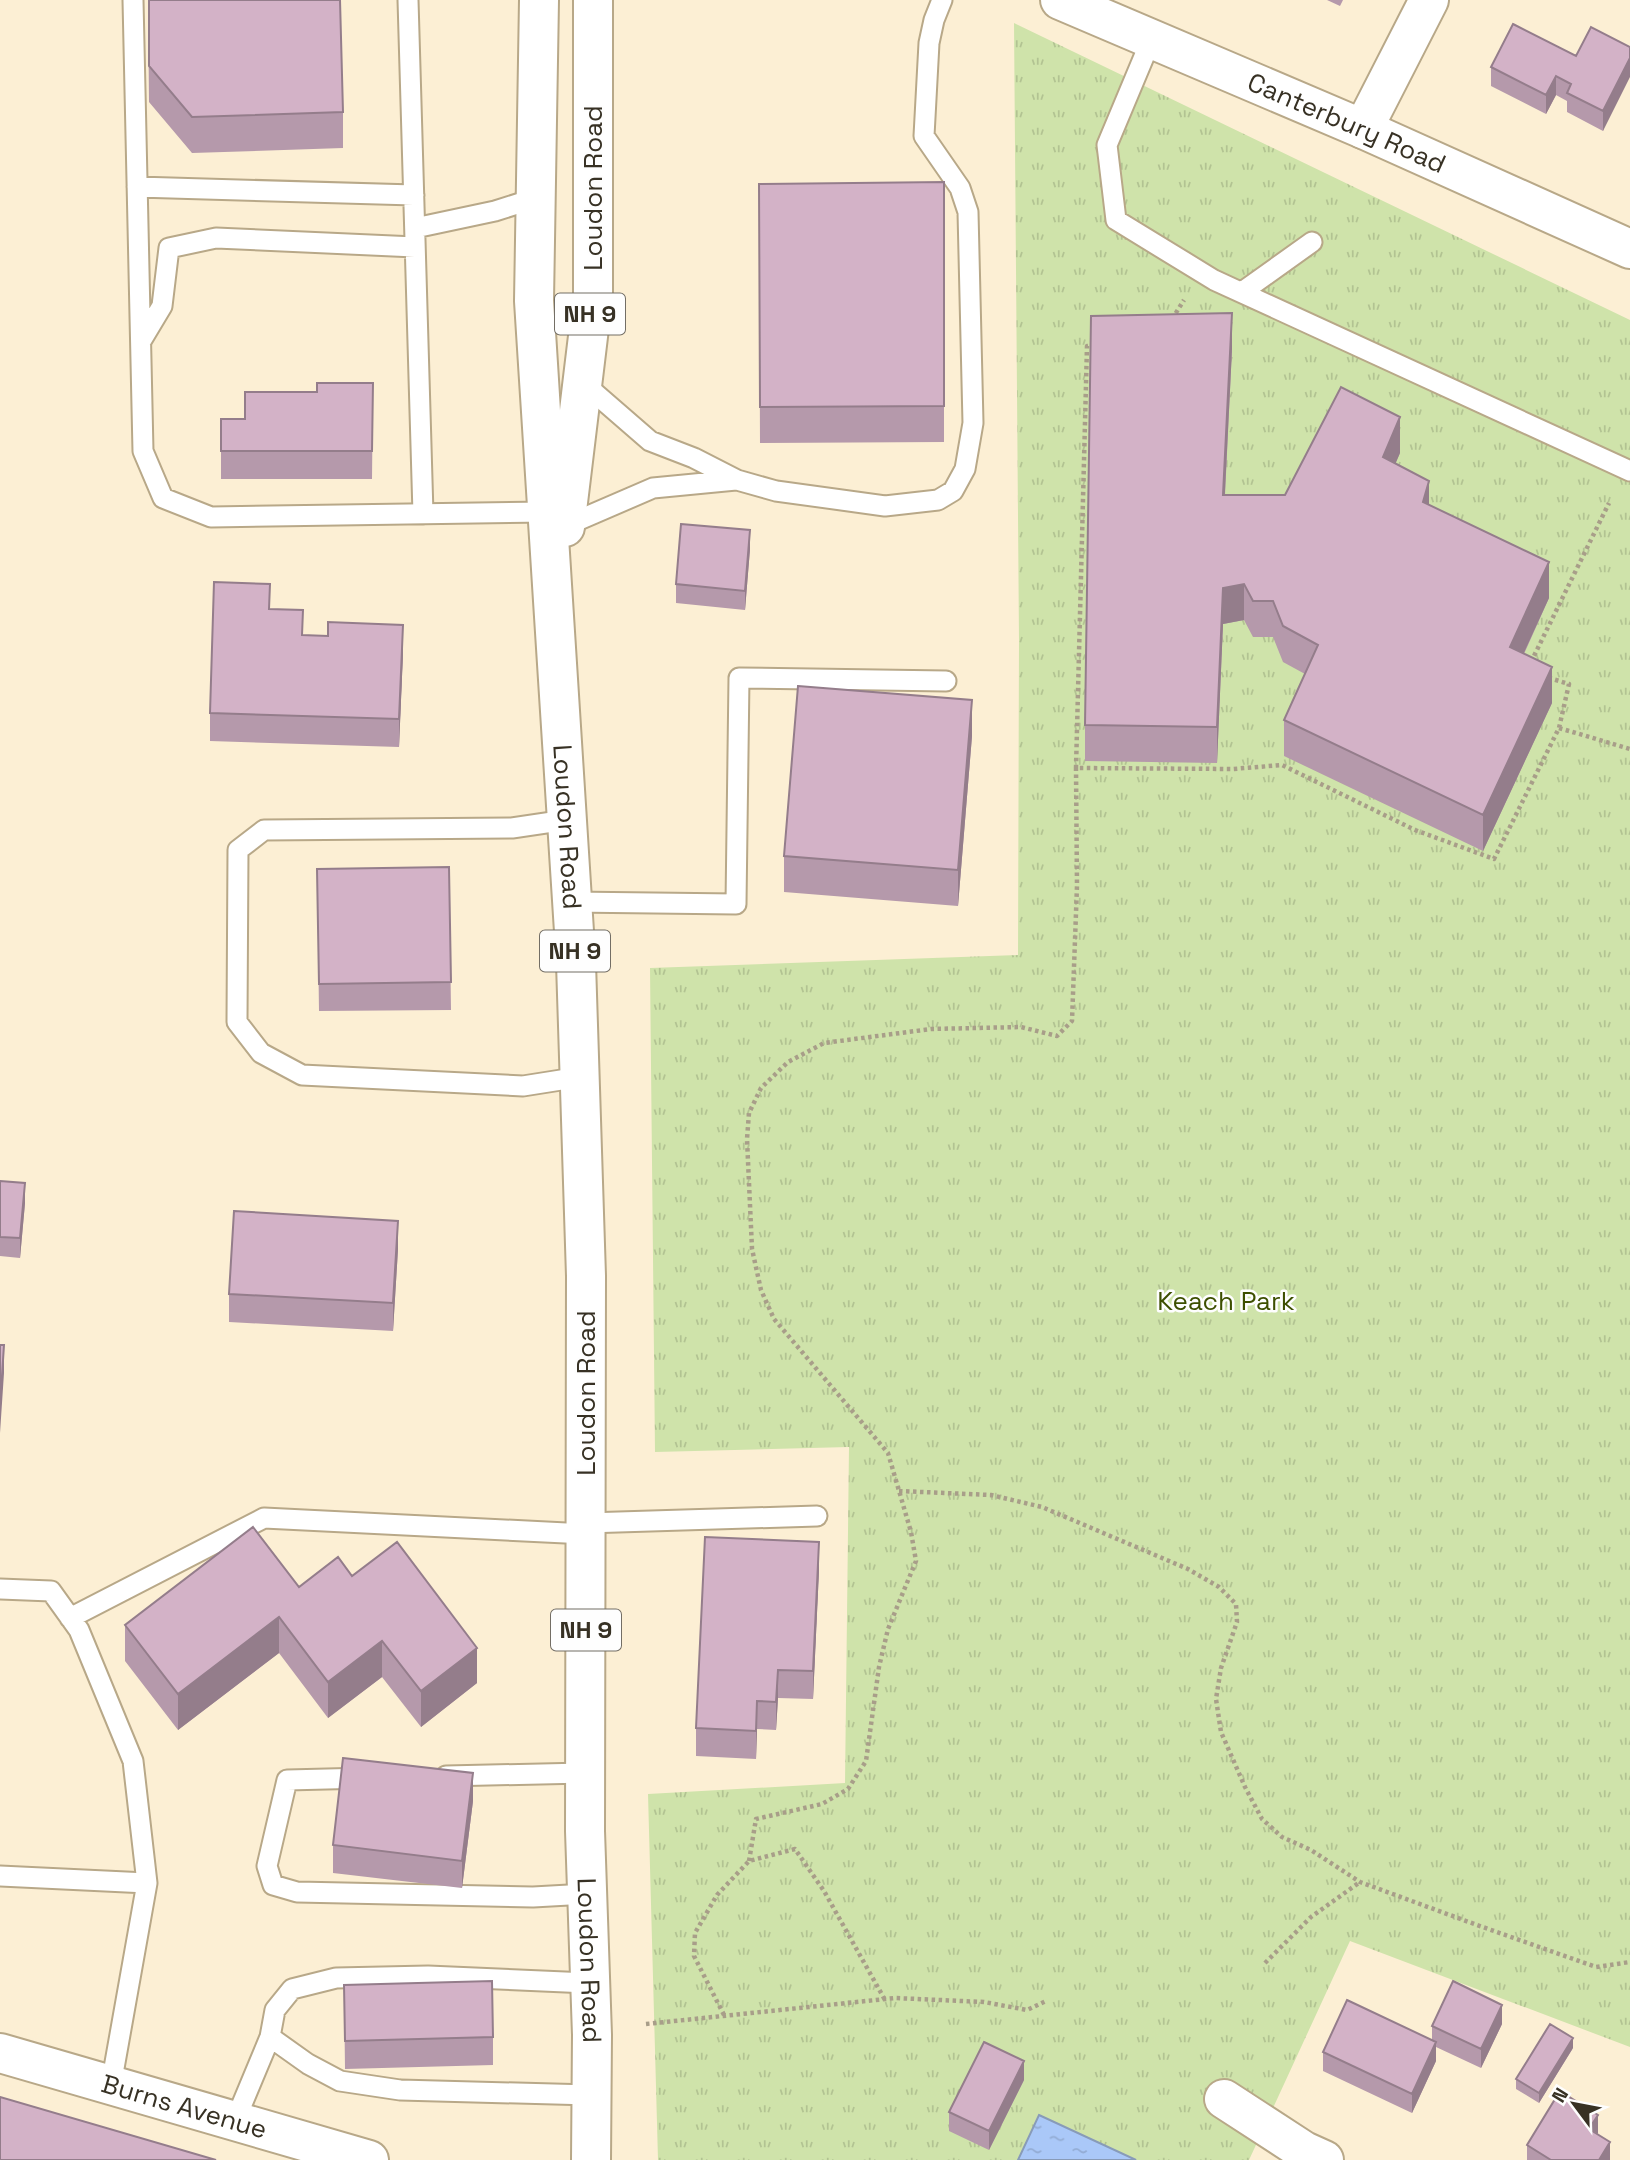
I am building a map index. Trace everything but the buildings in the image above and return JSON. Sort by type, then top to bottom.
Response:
[{"type":"main road","name":"Loudon Road","points":[[539,0],[534,301],[556,519],[553,627],[580,1077],[586,1276],[585,1773],[592,2035],[591,2160]]},
{"type":"main road","name":"Loudon Road","points":[[556,519],[582,382],[593,295],[593,0]]},
{"type":"main road","name":"Canterbury Road","points":[[1060,0],[1363,129],[1630,249]]},
{"type":"main road","points":[[1363,129],[1429,0]]},
{"type":"main road","name":"Burns Avenue","points":[[0,2053],[369,2160]]},
{"type":"main road","points":[[1224,2099],[1304,2151],[1324,2160]]},
{"type":"lane","points":[[133,0],[143,451],[163,498],[211,517],[423,514],[556,519],[653,488],[737,480]]},
{"type":"lane","points":[[408,0],[423,514]]},
{"type":"lane","points":[[582,382],[650,441],[694,458],[737,480],[776,491],[885,506],[939,500],[953,491],[965,469],[973,423],[968,212],[960,188],[924,136],[929,43],[942,0]]},
{"type":"lane","points":[[1150,40],[1107,145],[1116,220],[1214,280],[1630,471]]},
{"type":"lane","points":[[137,187],[414,195]]},
{"type":"lane","points":[[140,342],[162,306],[169,248],[216,238],[415,238],[537,198]]},
{"type":"lane","points":[[1242,292],[1312,242]]},
{"type":"lane","points":[[571,902],[736,904],[739,678],[946,681]]},
{"type":"lane","points":[[566,820],[512,828],[264,830],[238,850],[237,1022],[261,1053],[302,1075],[523,1086],[580,1077]]},
{"type":"lane","points":[[70,1618],[264,1518],[586,1529],[817,1516]]},
{"type":"lane","points":[[0,1589],[51,1591],[79,1630],[133,1761],[147,1883],[111,2085]]},
{"type":"lane","points":[[423,1777],[585,1773]]},
{"type":"lane","points":[[382,1778],[288,1780],[267,1866],[273,1885],[297,1892],[533,1897],[587,1894]]},
{"type":"lane","points":[[0,1876],[147,1883]]},
{"type":"lane","points":[[235,2121],[270,2037],[275,2010],[292,1989],[336,1978],[428,1976],[589,1983]]},
{"type":"lane","points":[[270,2037],[308,2064],[340,2081],[400,2091],[591,2095]]},
{"type":"path","points":[[1171,321],[1189,293]]},
{"type":"path","points":[[749,1861],[756,1819],[822,1804],[848,1789],[866,1761],[879,1667],[888,1629],[916,1560],[911,1532],[888,1453],[774,1319],[761,1290],[752,1249],[747,1139],[749,1113],[761,1088],[788,1062],[824,1043],[932,1029],[1021,1027],[1057,1036],[1072,1021],[1087,346],[1101,344]]},
{"type":"path","points":[[1527,670],[1609,503]]},
{"type":"path","points":[[1076,768],[1233,769],[1282,765],[1415,830],[1494,859],[1559,728],[1569,684],[1537,674]]},
{"type":"path","points":[[1559,728],[1630,750]]},
{"type":"path","points":[[899,1491],[991,1495],[1042,1507],[1188,1569],[1219,1587],[1236,1604],[1237,1622],[1221,1668],[1216,1699],[1221,1732],[1262,1819],[1282,1837],[1311,1850],[1360,1882],[1596,1967],[1630,1962]]},
{"type":"path","points":[[724,2015],[694,1956],[695,1933],[717,1895],[749,1861],[795,1849],[824,1891],[885,2000]]},
{"type":"path","points":[[1265,1963],[1311,1917],[1360,1882]]},
{"type":"path","points":[[646,2024],[895,1998],[984,2002],[1027,2010],[1046,2001]]},
{"type":"green space","name":"Keach Park","points":[[1014,23],[1630,320],[1630,2047],[1350,1941],[1249,2160],[658,2160],[648,1794],[845,1783],[849,1447],[655,1452],[650,968],[1018,955],[1019,640]]},
{"type":"water","points":[[1039,2115],[1136,2160],[1018,2160]]}]
